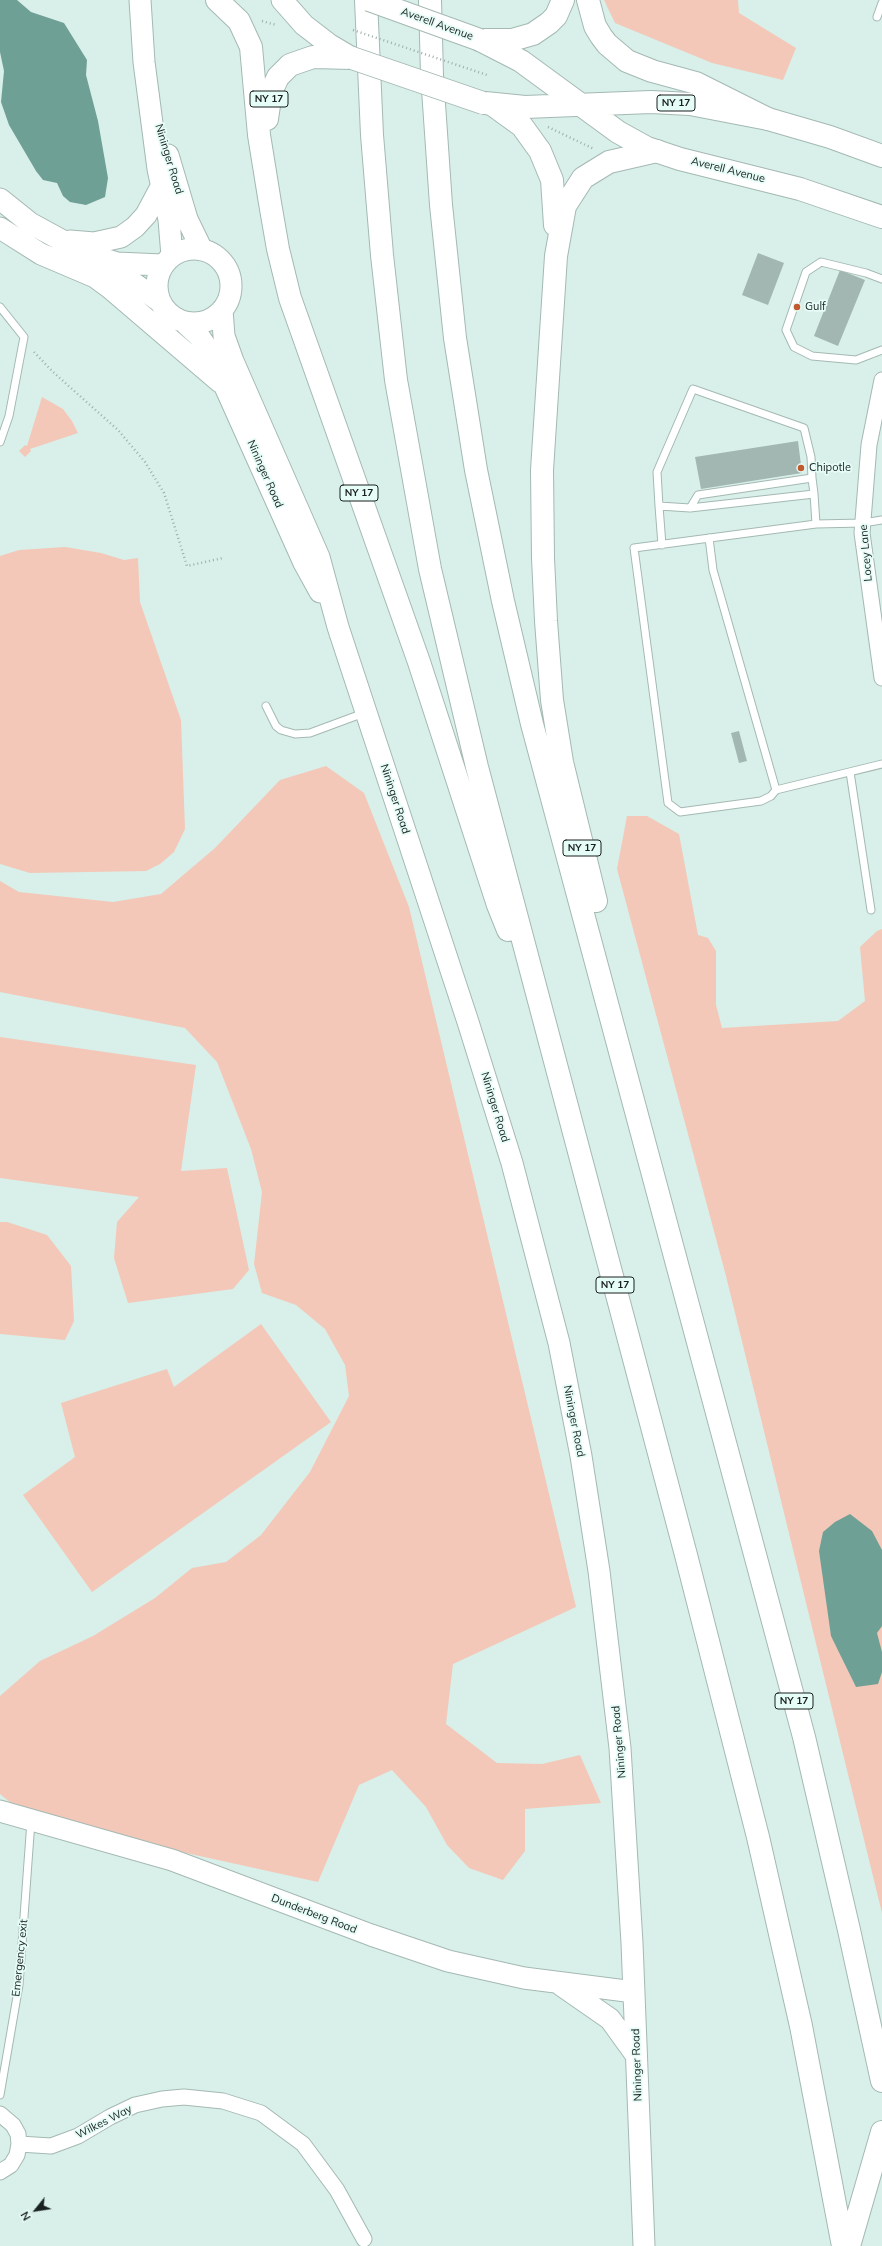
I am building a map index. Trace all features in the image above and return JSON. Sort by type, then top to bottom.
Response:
[{"type":"main road","points":[[217,0],[239,21],[251,47],[259,135],[266,172]]},
{"type":"main road","points":[[366,0],[371,127],[382,255],[396,380],[416,501],[459,695],[543,1016]]},
{"type":"main road","name":"Averell Avenue","points":[[369,0],[480,40],[521,61],[618,132],[635,142],[657,151],[800,189],[882,217]]},
{"type":"main road","points":[[430,0],[432,75],[441,205],[456,338],[476,470],[517,665],[626,1073]]},
{"type":"main road","points":[[480,40],[512,40],[533,34],[549,23],[558,12],[564,0]]},
{"type":"main road","points":[[588,0],[601,36],[607,44],[627,61],[652,71],[696,83],[768,119]]},
{"type":"main road","name":"NY 17","points":[[843,2246],[801,2026],[758,1836],[688,1562],[543,1016],[498,905],[419,662],[293,305],[278,249],[266,172],[268,108],[274,84],[290,65],[305,58],[320,47],[488,104],[525,107],[671,103],[713,108],[768,119],[830,137],[882,156]]},
{"type":"main road","points":[[488,104],[522,126],[534,141],[545,159],[552,180],[556,256]]},
{"type":"main road","name":"NY 17","points":[[657,151],[613,160],[594,169],[583,178],[565,206],[556,256],[542,470],[543,558],[549,662],[562,762],[596,901],[626,1073],[804,1737],[849,1930],[882,2081]]},
{"type":"main road","points":[[849,2246],[882,2132]]},
{"type":"street","name":"Nininger Road","points":[[140,0],[148,90],[162,185],[169,220],[167,260]]},
{"type":"street","points":[[282,0],[304,25],[320,47]]},
{"type":"street","name":"Nininger Road","points":[[148,90],[187,219],[202,250]]},
{"type":"street","points":[[59,239],[94,243],[121,237],[135,227],[146,215],[162,185]]},
{"type":"street","points":[[0,199],[30,223],[85,253],[105,260],[134,265],[167,260],[187,250],[202,250],[220,259],[229,272],[231,289],[230,296],[222,310],[203,321],[186,324],[168,312],[159,301],[135,284],[81,271]]},
{"type":"street","points":[[0,228],[41,254],[94,277],[120,295],[226,387]]},
{"type":"street","points":[[159,301],[157,279],[167,260]]},
{"type":"street","name":"Nininger Road","points":[[222,310],[224,336],[229,352],[320,557],[338,628],[510,1156],[559,1343],[590,1512],[613,1682],[623,1786],[637,2057],[644,2246]]},
{"type":"street","name":"Nininger Road","points":[[186,324],[205,344],[226,387],[304,562],[338,628]]},
{"type":"street","name":"Locey Lane","points":[[882,380],[869,445],[862,533],[882,678]]},
{"type":"street","name":"Dunderberg Road","points":[[0,1811],[172,1860],[370,1935],[435,1957],[493,1972],[557,1983],[634,1992]]},
{"type":"street","points":[[557,1983],[610,2019],[637,2057]]},
{"type":"street","name":"Wilkes Way","points":[[19,2144],[51,2146],[78,2136],[110,2117],[135,2105],[162,2099],[184,2097],[222,2101],[261,2113],[303,2144],[337,2190],[364,2239]]},
{"type":"street","points":[[0,2114],[13,2125],[18,2134],[19,2144],[17,2155],[11,2165],[0,2172]]},
{"type":"lane","points":[[877,17],[882,3]]},
{"type":"lane","points":[[882,279],[866,273],[821,262],[806,272],[786,330],[794,347],[812,356],[856,360],[882,350]]},
{"type":"lane","points":[[0,307],[24,337],[9,416],[0,442]]},
{"type":"lane","points":[[662,545],[657,472],[693,390],[804,428],[811,457],[816,524]]},
{"type":"lane","points":[[690,508],[698,495],[812,478]]},
{"type":"lane","points":[[659,506],[690,508],[814,494]]},
{"type":"lane","points":[[882,520],[863,523],[816,524],[634,548],[668,803],[680,812],[761,801],[771,796],[776,790],[882,764]]},
{"type":"lane","points":[[709,538],[713,570],[776,790]]},
{"type":"lane","points":[[266,706],[276,726],[281,730],[295,734],[310,733],[366,712]]},
{"type":"lane","points":[[850,772],[871,910]]},
{"type":"lane","name":"Emergency exit","points":[[0,2095],[19,1985],[31,1819]]},
{"type":"path","points":[[353,30],[487,75]]},
{"type":"path","points":[[547,126],[598,150]]},
{"type":"path","points":[[24,337],[44,364],[129,442],[158,480],[164,493],[187,566],[223,558]]},
{"type":"shaded area","points":[[0,0],[17,0],[31,12],[64,23],[87,60],[86,75],[98,121],[108,178],[105,197],[86,205],[70,202],[63,196],[57,183],[43,180],[36,171],[9,125],[1,102],[4,71],[0,52]]},
{"type":"shaded area","points":[[604,0],[738,0],[739,13],[796,48],[783,80],[712,63],[615,23]]},
{"type":"shaded area","points":[[42,397],[63,409],[72,421],[78,433],[30,449],[31,451],[25,457],[19,451],[25,445],[27,446]]},
{"type":"shaded area","points":[[65,547],[101,553],[124,560],[138,558],[140,602],[181,720],[185,829],[174,852],[160,864],[146,871],[30,873],[0,864],[0,556],[19,550]]},
{"type":"shaded area","points":[[326,766],[364,793],[409,907],[576,1607],[453,1664],[446,1724],[497,1763],[542,1764],[580,1755],[601,1803],[525,1809],[525,1851],[503,1880],[469,1868],[447,1845],[426,1807],[392,1770],[359,1785],[318,1882],[31,1819],[0,1794],[0,1696],[40,1661],[93,1636],[155,1598],[192,1568],[226,1562],[261,1535],[310,1472],[349,1396],[345,1365],[325,1329],[296,1305],[262,1293],[254,1264],[262,1192],[251,1149],[217,1062],[185,1028],[0,992],[0,881],[19,892],[113,902],[161,894],[215,848],[280,780]]},
{"type":"shaded area","points":[[627,816],[647,816],[679,834],[698,935],[708,938],[716,951],[716,1005],[722,1028],[838,1021],[865,1001],[860,947],[877,931],[882,929],[882,1913],[726,1276],[617,869]]},
{"type":"shaded area","points":[[0,1037],[196,1065],[181,1171],[227,1168],[249,1270],[233,1289],[128,1303],[114,1258],[117,1222],[139,1197],[0,1178]]},
{"type":"shaded area","points":[[0,1222],[7,1222],[47,1235],[71,1266],[74,1321],[65,1340],[0,1334]]},
{"type":"shaded area","points":[[261,1324],[331,1422],[92,1592],[23,1495],[75,1457],[61,1403],[167,1369],[174,1387]]},
{"type":"shaded area","points":[[850,1514],[872,1531],[882,1550],[882,1626],[877,1633],[882,1652],[882,1672],[878,1684],[856,1687],[831,1636],[819,1551],[823,1532],[835,1522]]},
{"type":"building","points":[[758,253],[784,263],[768,305],[742,295]]},
{"type":"building","points":[[840,270],[865,280],[838,346],[814,336]]},
{"type":"building","points":[[798,441],[802,473],[701,489],[695,457]]},
{"type":"building","points":[[739,731],[747,761],[739,763],[731,733]]},
{"type":"place","name":"Gulf","points":[[797,307]]},
{"type":"place","name":"Chipotle","points":[[801,468]]}]
